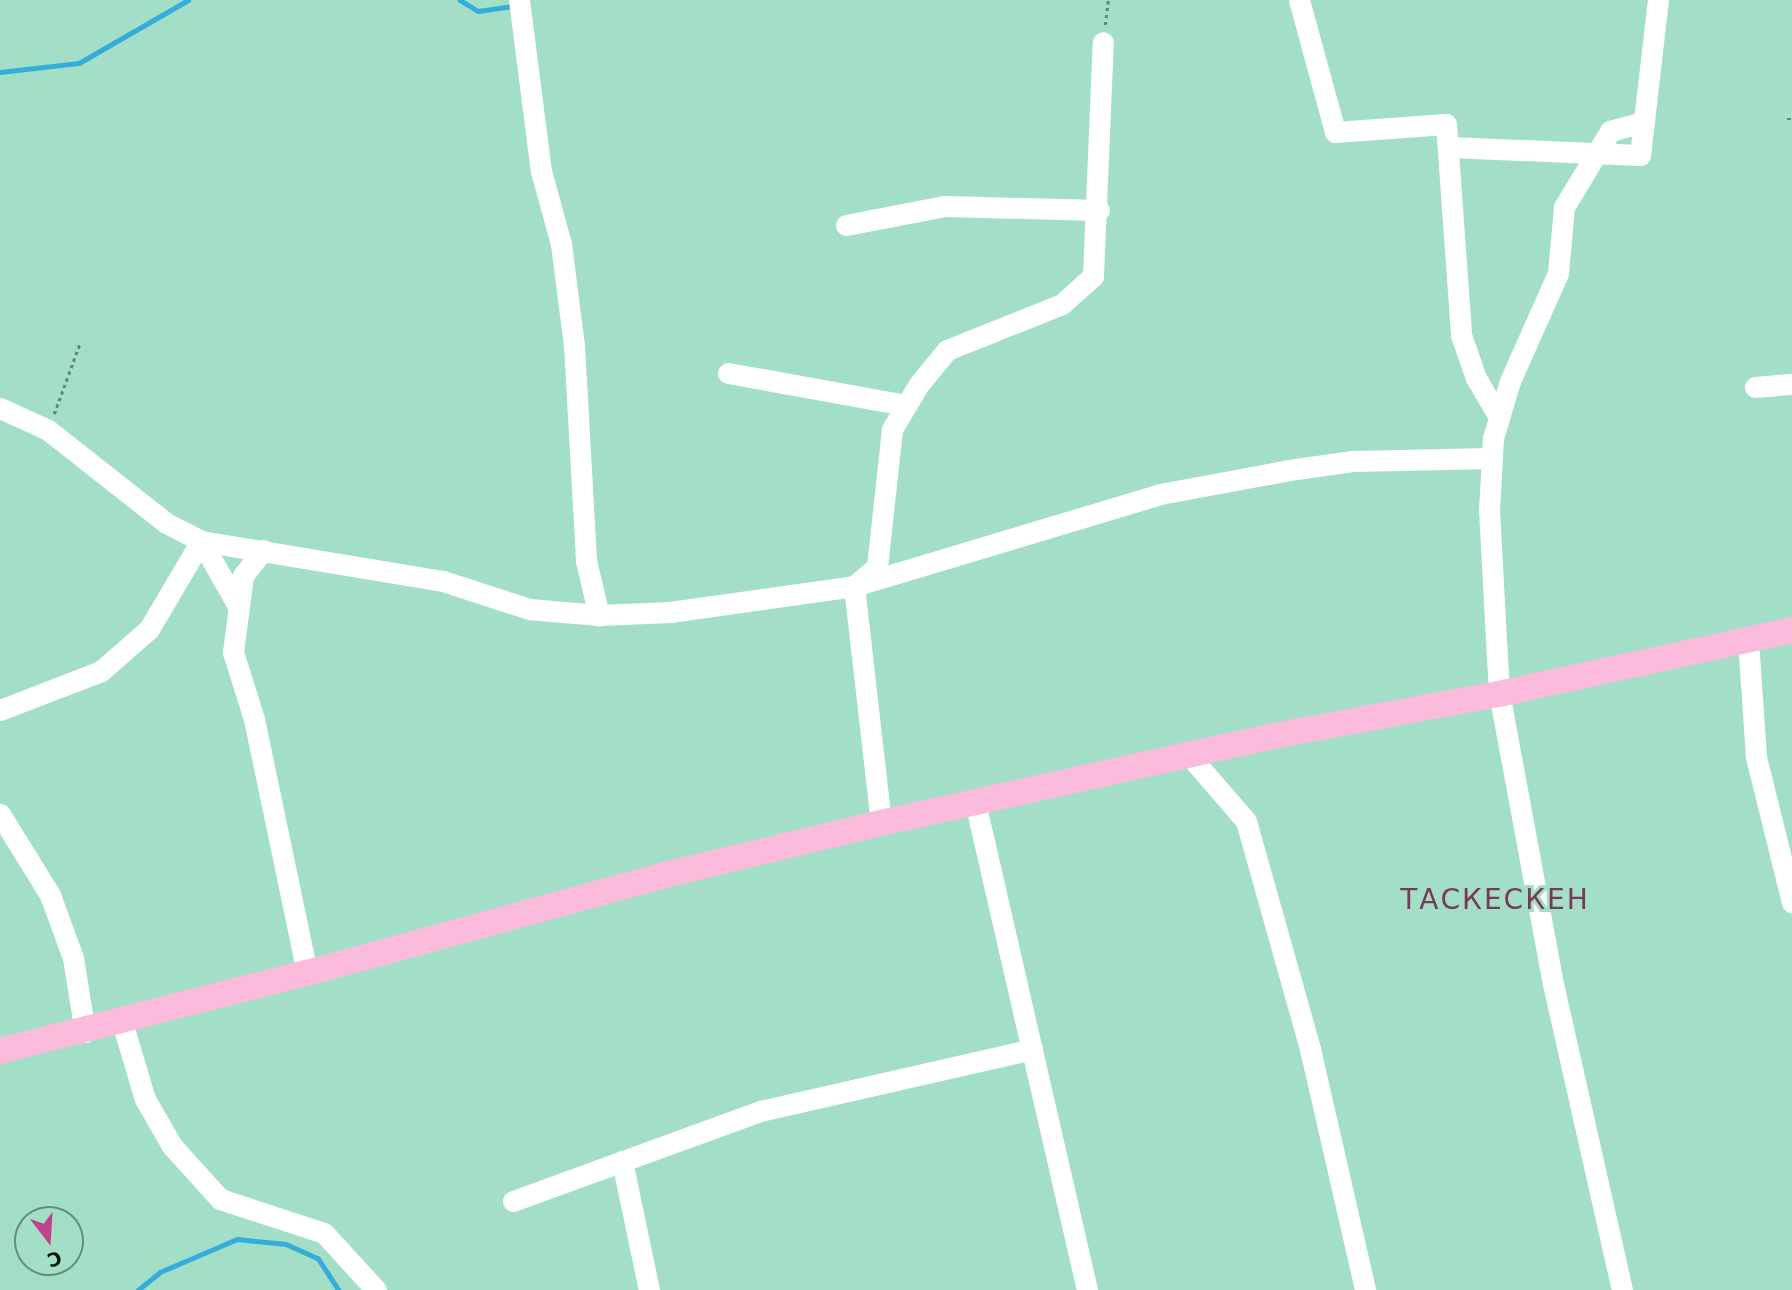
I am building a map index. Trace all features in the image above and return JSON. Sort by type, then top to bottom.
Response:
[{"type":"main road","points":[[0,1051],[85,1032],[307,974],[681,871],[881,823],[1189,755],[1499,694],[1792,630]]},
{"type":"street","points":[[519,0],[541,172],[561,244],[574,345],[586,561],[599,615]]},
{"type":"street","points":[[1299,0],[1335,132],[1446,124],[1450,147],[1461,335],[1476,379],[1499,417]]},
{"type":"street","points":[[1450,147],[1640,155],[1658,0]]},
{"type":"street","points":[[854,586],[877,567],[892,429],[906,405],[947,350],[1062,304],[1093,276],[1099,210],[1103,42]]},
{"type":"street","points":[[1622,1290],[1553,984],[1499,694],[1489,510],[1492,458],[1499,417],[1510,381],[1558,273],[1564,207],[1610,131],[1644,122]]},
{"type":"street","points":[[846,225],[945,206],[1099,210]]},
{"type":"street","points":[[727,373],[906,405]]},
{"type":"street","points":[[1755,387],[1792,384]]},
{"type":"street","points":[[0,408],[48,430],[166,523],[201,541],[443,581],[529,609],[599,615],[670,612],[854,586],[1160,494],[1352,461],[1492,458]]},
{"type":"street","points":[[201,541],[237,604]]},
{"type":"street","points":[[0,710],[101,671],[149,629],[201,541]]},
{"type":"street","points":[[263,550],[243,576],[237,604],[233,652],[254,719],[307,974]]},
{"type":"street","points":[[854,586],[881,823]]},
{"type":"street","points":[[1748,640],[1756,757],[1792,903]]},
{"type":"street","points":[[1189,755],[1246,821],[1310,1049],[1365,1290]]},
{"type":"street","points":[[975,802],[1086,1290]]},
{"type":"street","points":[[0,814],[50,895],[73,958],[85,1032]]},
{"type":"street","points":[[122,1022],[145,1099],[172,1146],[220,1199],[324,1233],[376,1290]]},
{"type":"street","points":[[513,1201],[760,1111],[1032,1049]]},
{"type":"street","points":[[622,1161],[649,1290]]},
{"type":"path","points":[[1103,42],[1108,0]]},
{"type":"path","points":[[1787,119],[1792,119]]},
{"type":"path","points":[[48,430],[80,344]]},
{"type":"waterway","points":[[0,72],[79,63],[188,0]]},
{"type":"waterway","points":[[460,0],[478,11],[515,6]]},
{"type":"waterway","points":[[138,1290],[160,1272],[237,1239],[286,1244],[318,1258],[339,1290]]},
{"type":"district","name":"ТАСКЕСКЕН","points":[[1495,900]]}]
